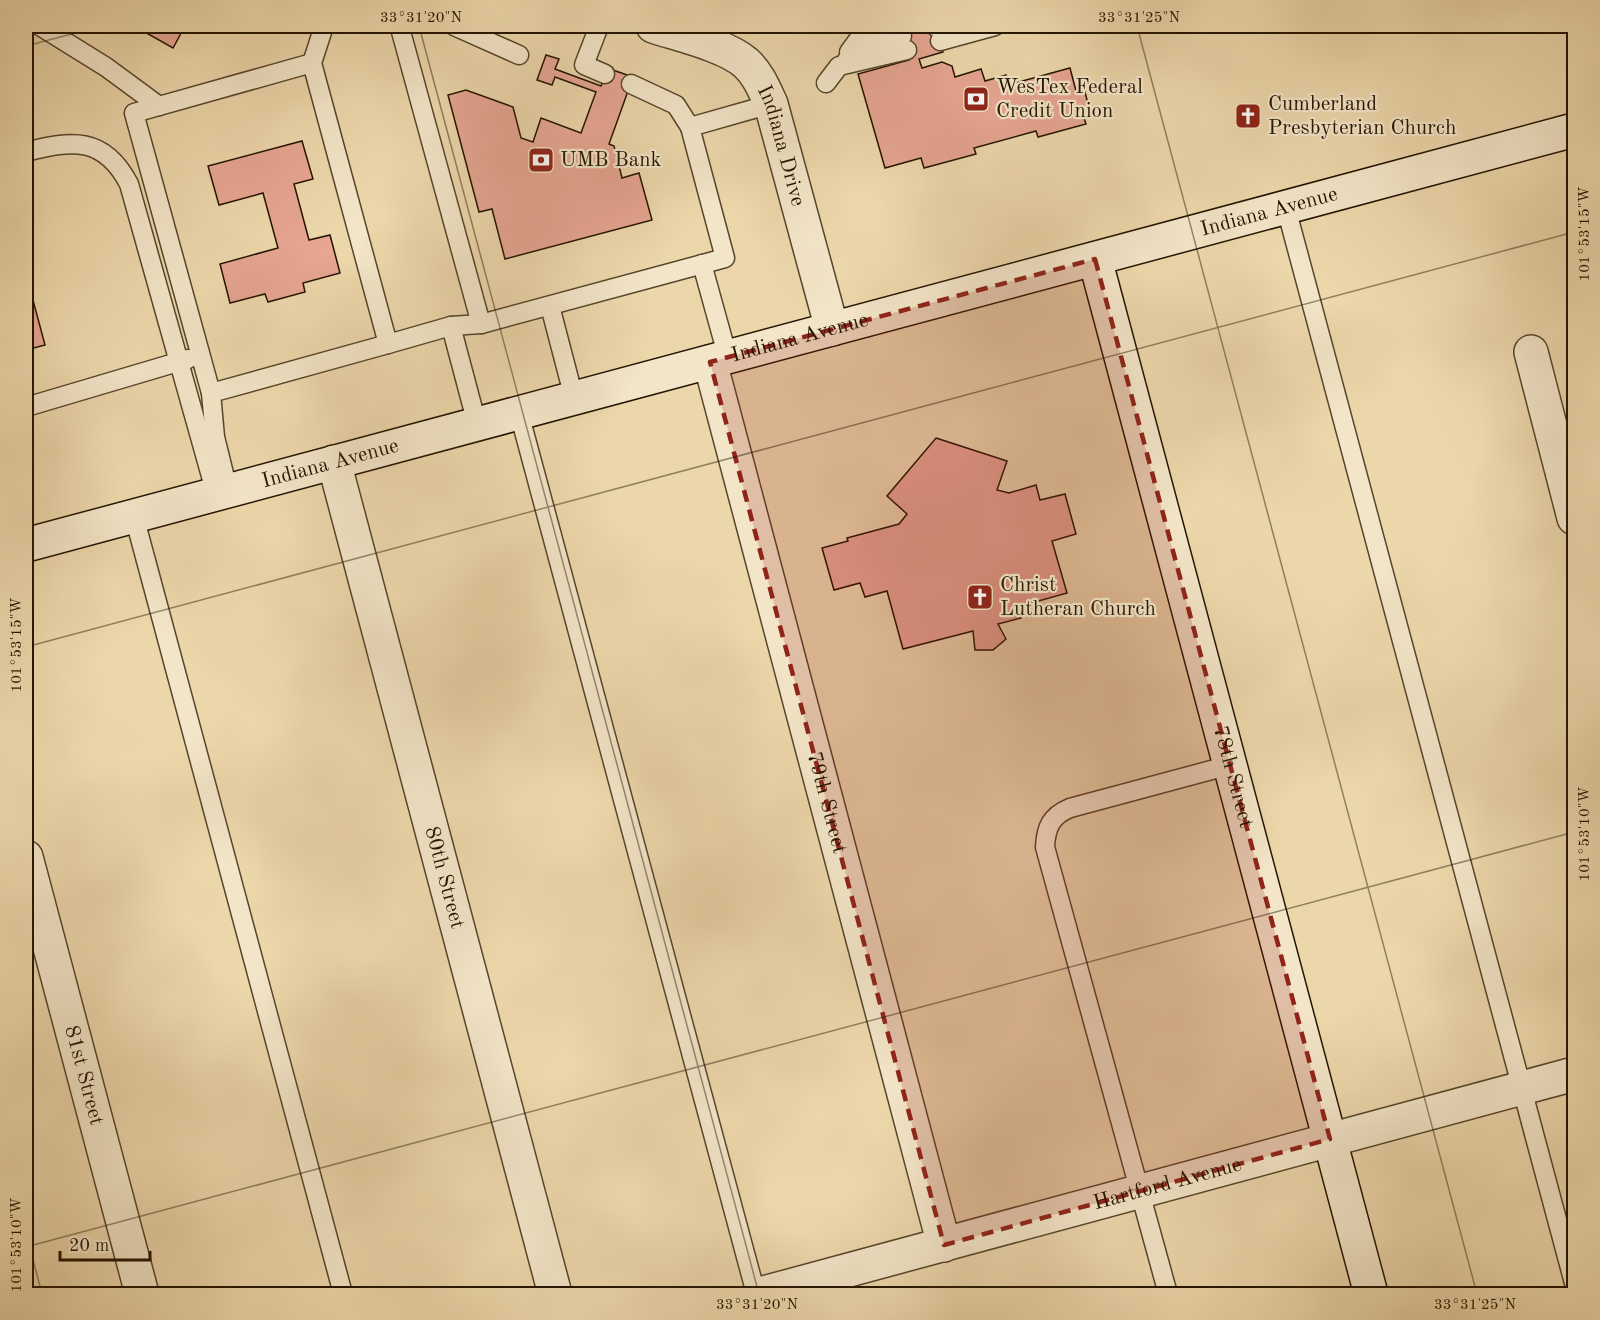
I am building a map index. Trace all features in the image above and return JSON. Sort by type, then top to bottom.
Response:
[{"type":"street","name":"Indiana Drive","points":[[667,28],[725,51],[745,62],[757,76],[771,104],[832,329]]},
{"type":"street","name":"Indiana Avenue","points":[[26,544],[1575,130]]},
{"type":"street","name":"78th Street","points":[[1095,259],[1371,1294]]},
{"type":"street","points":[[1531,352],[1575,518]]},
{"type":"street","name":"79th Street","points":[[719,360],[944,1245]]},
{"type":"street","name":"80th Street","points":[[334,462],[555,1294]]},
{"type":"street","name":"81st Street","points":[[26,857],[142,1294]]},
{"type":"street","name":"Hartford Avenue","points":[[760,1294],[1575,1074]]},
{"type":"lane","points":[[40,26],[106,67],[159,106]]},
{"type":"lane","points":[[324,26],[312,63],[388,344]]},
{"type":"lane","points":[[397,26],[400,28],[481,324]]},
{"type":"lane","points":[[454,26],[519,55]]},
{"type":"lane","points":[[599,26],[584,65],[605,74]]},
{"type":"lane","points":[[939,31],[995,26]]},
{"type":"lane","points":[[826,83],[863,33],[900,37]]},
{"type":"lane","points":[[839,66],[900,37]]},
{"type":"lane","points":[[222,492],[214,437],[211,393],[134,113],[312,63]]},
{"type":"lane","points":[[211,393],[451,326],[481,324],[725,258],[690,127],[676,105],[631,84]]},
{"type":"lane","points":[[690,127],[771,104]]},
{"type":"lane","points":[[26,152],[56,144],[83,143],[103,152],[119,164],[129,184],[177,363],[222,492]]},
{"type":"lane","points":[[1286,208],[1575,1283]]},
{"type":"lane","points":[[702,264],[719,360]]},
{"type":"lane","points":[[550,306],[574,398]]},
{"type":"lane","points":[[451,326],[477,424]]},
{"type":"lane","points":[[26,407],[201,356]]},
{"type":"lane","points":[[519,413],[756,1294]]},
{"type":"lane","points":[[134,516],[343,1294]]},
{"type":"lane","points":[[1167,1294],[1045,847],[1046,833],[1049,823],[1058,813],[1070,808],[1230,765]]},
{"type":"highlighted area","points":[[1095,259],[1330,1139],[944,1245],[710,362]]},
{"type":"building","points":[[134,26],[185,26],[173,48]]},
{"type":"building","name":"WesTex Federal Credit Union","points":[[899,26],[936,26],[943,52],[919,59],[922,68],[942,62],[952,66],[955,77],[981,69],[985,81],[1006,75],[1008,85],[1070,68],[1076,91],[1084,89],[1089,107],[1081,109],[1086,124],[1038,137],[1036,131],[974,148],[976,154],[924,168],[921,158],[885,168],[858,74],[909,60]]},
{"type":"building","name":"UMB Bank","points":[[546,55],[559,59],[555,69],[601,86],[607,68],[633,77],[609,144],[614,146],[622,178],[639,173],[652,220],[505,259],[492,209],[479,212],[448,95],[466,90],[513,107],[521,138],[533,142],[541,118],[581,133],[596,92],[555,77],[552,85],[537,80]]},
{"type":"building","points":[[302,141],[313,179],[294,184],[309,240],[330,235],[340,273],[303,283],[305,292],[268,302],[265,294],[230,303],[220,264],[278,248],[263,193],[219,205],[208,166]]},
{"type":"building","points":[[26,274],[45,345],[26,350]]},
{"type":"building","name":"Christ Lutheran Church","points":[[936,438],[1007,461],[997,490],[1009,493],[1036,485],[1040,500],[1065,494],[1076,534],[1052,541],[1067,593],[1017,607],[1021,618],[998,624],[1006,639],[993,650],[975,650],[973,631],[903,649],[887,591],[865,597],[860,583],[834,590],[822,548],[848,541],[847,538],[899,524],[907,514],[887,496]]},
{"type":"place","name":"WesTex Federal Credit Union","points":[[976,99]]},
{"type":"place","name":"Cumberland Presbyterian Church","points":[[1248,116]]},
{"type":"place","name":"UMB Bank","points":[[541,160]]},
{"type":"place","name":"Christ Lutheran Church","points":[[980,597]]}]
